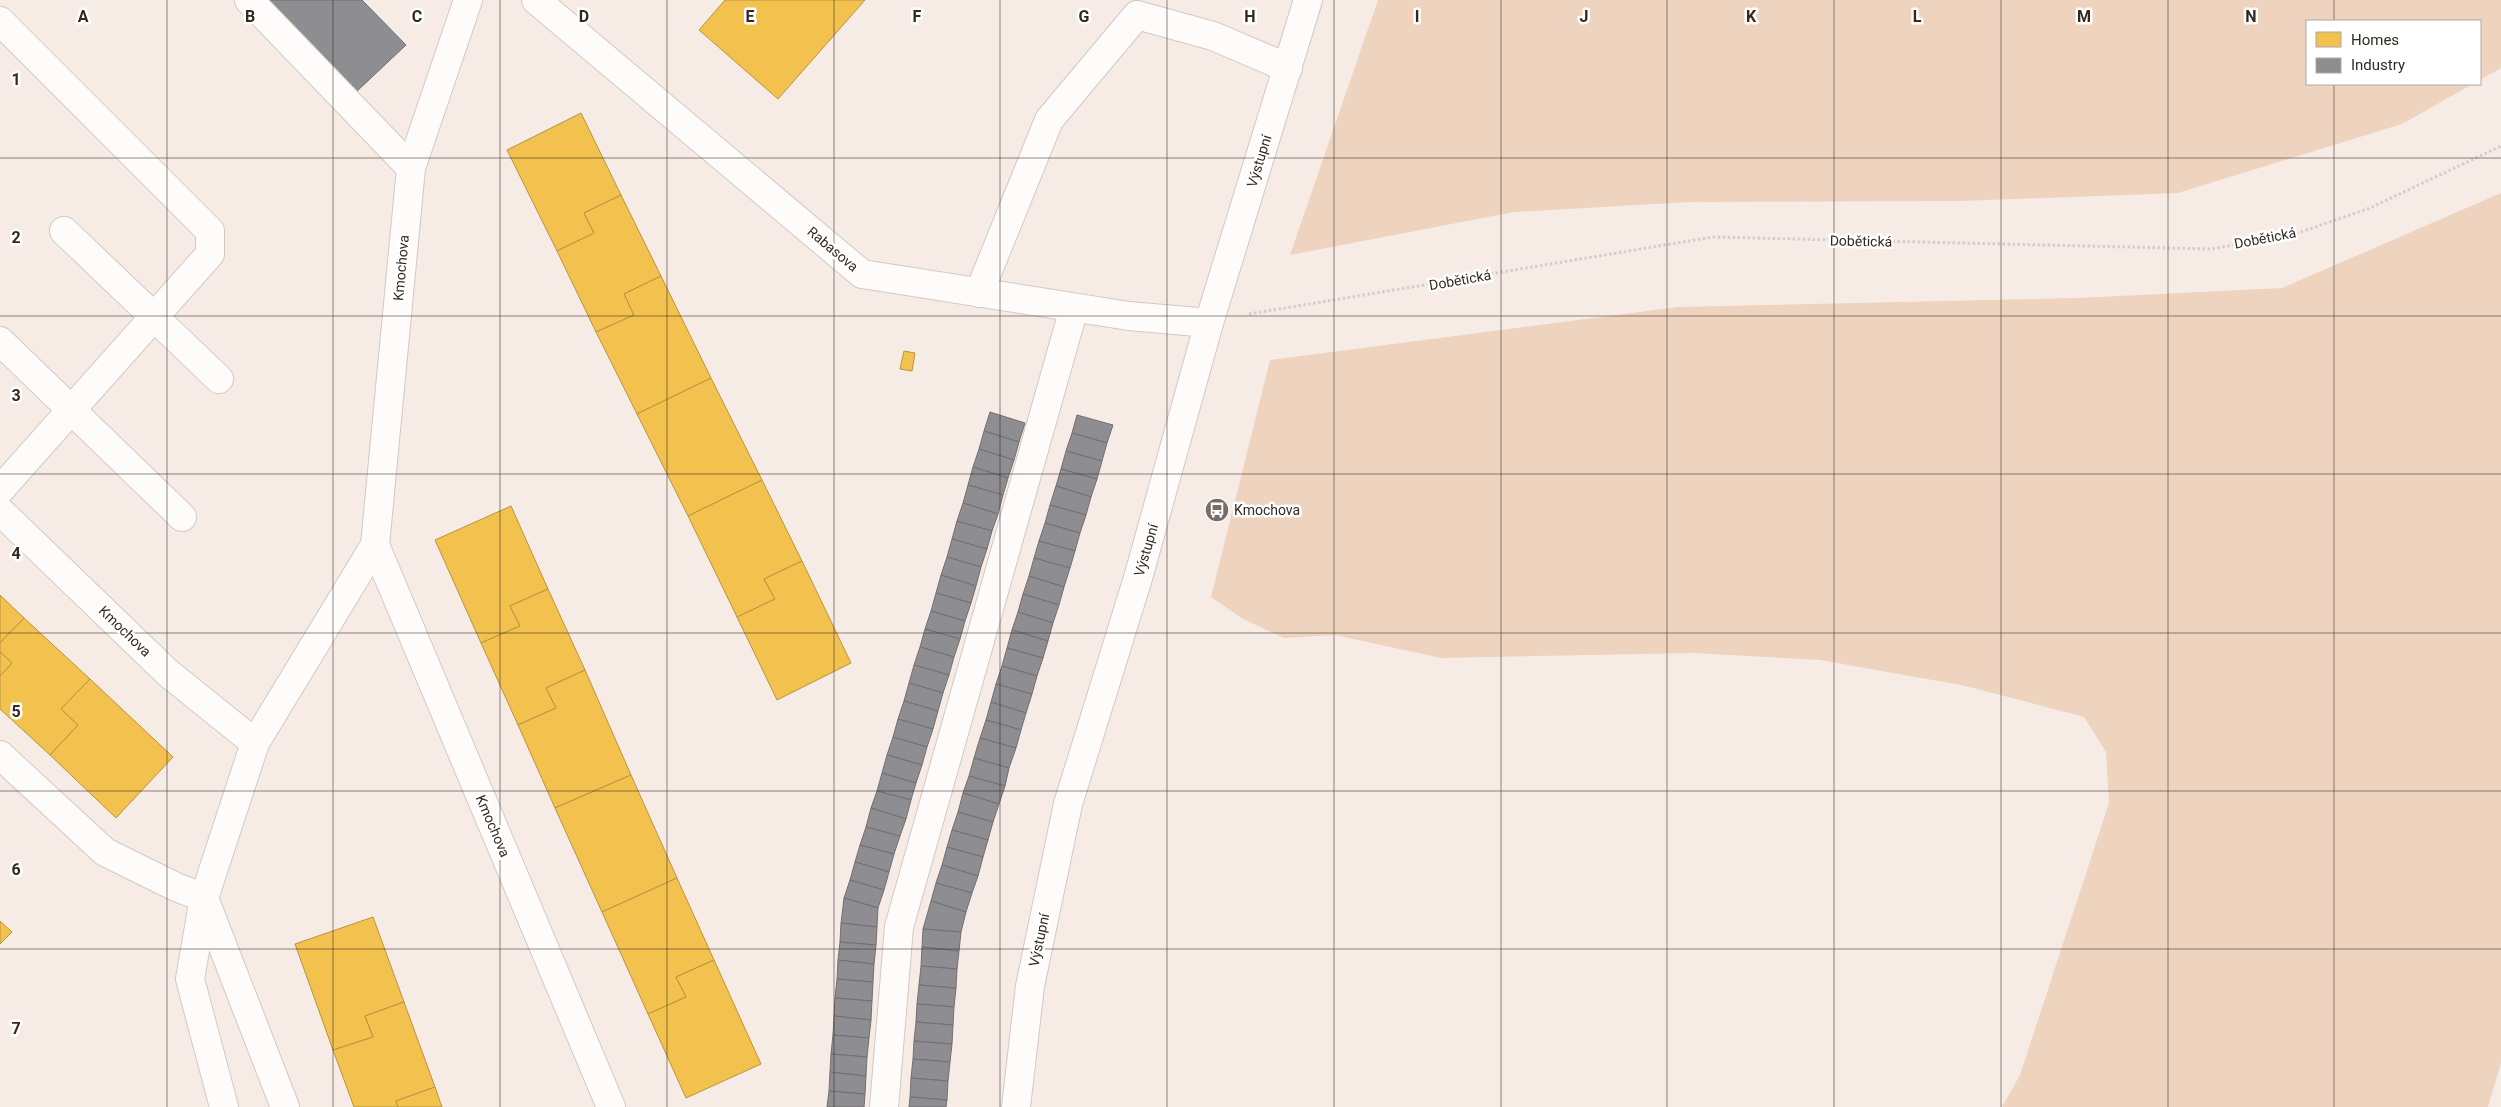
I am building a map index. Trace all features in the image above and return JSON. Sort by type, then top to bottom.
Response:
[{"type":"street","points":[[249,0],[411,168]]},
{"type":"street","name":"Kmochova","points":[[224,1107],[190,979],[204,898],[256,743],[375,545],[411,168],[468,0]]},
{"type":"street","name":"Rabasova","points":[[536,0],[862,274],[1129,316],[1209,323]]},
{"type":"street","name":"Výstupní","points":[[1016,1107],[1030,986],[1068,804],[1138,578],[1209,323],[1308,0]]},
{"type":"street","points":[[978,293],[1048,120],[1137,15],[1213,36],[1288,68]]},
{"type":"street","points":[[0,21],[210,231],[210,254],[0,490]]},
{"type":"street","points":[[64,231],[219,379]]},
{"type":"street","points":[[884,1107],[899,927],[1074,308]]},
{"type":"street","points":[[0,340],[182,517]]},
{"type":"street","name":"Kmochova","points":[[0,511],[168,673],[256,743]]},
{"type":"street","name":"Kmochova","points":[[375,545],[611,1107]]},
{"type":"street","points":[[0,755],[105,852],[176,887],[204,898],[285,1107]]},
{"type":"path","name":"Dobětická","points":[[1209,323],[1270,310],[1713,237],[2211,249],[2292,234],[2370,208],[2501,146]]},
{"type":"shaded area","points":[[1378,0],[2501,0],[2501,68],[2481,79],[2481,20],[2306,20],[2306,85],[2471,85],[2402,124],[2178,193],[1961,201],[1690,202],[1514,212],[1290,255]]},
{"type":"shaded area","points":[[2501,193],[2501,1063],[2488,1107],[2002,1107],[2020,1075],[2109,803],[2106,752],[2084,717],[1966,686],[1820,660],[1694,653],[1441,658],[1335,635],[1284,638],[1243,619],[1211,597],[1270,360],[1678,307],[2079,298],[2282,288]]},
{"type":"building: Homes","points":[[725,0],[865,0],[778,99],[699,30]]},
{"type":"building: Homes","points":[[581,113],[621,195],[584,213],[594,233],[557,251],[507,150]]},
{"type":"building: Homes","points":[[621,195],[661,276],[624,294],[634,315],[596,332],[557,251],[594,233],[584,213]]},
{"type":"building: Homes","points":[[661,276],[711,378],[637,414],[596,332],[634,315],[624,294]]},
{"type":"building: Homes","points":[[904,351],[915,353],[912,371],[900,369]]},
{"type":"building: Homes","points":[[711,378],[762,480],[688,516],[637,414]]},
{"type":"building: Homes","points":[[762,480],[802,561],[764,579],[775,599],[737,617],[688,516]]},
{"type":"building: Homes","points":[[511,506],[548,589],[510,606],[520,626],[481,643],[435,540]]},
{"type":"building: Homes","points":[[802,561],[851,663],[777,700],[737,617],[775,599],[764,579]]},
{"type":"building: Homes","points":[[548,589],[585,670],[546,688],[556,708],[518,725],[481,643],[520,626],[510,606]]},
{"type":"building: Homes","points":[[0,595],[24,618],[0,643]]},
{"type":"building: Homes","points":[[24,618],[90,679],[61,709],[78,725],[50,755],[0,709],[0,676],[12,663],[0,652],[0,643]]},
{"type":"building: Homes","points":[[0,652],[12,663],[0,676]]},
{"type":"building: Homes","points":[[585,670],[631,775],[555,808],[518,725],[556,708],[546,688]]},
{"type":"building: Homes","points":[[90,679],[173,757],[116,818],[50,755],[78,725],[61,709]]},
{"type":"building: Homes","points":[[631,775],[677,878],[602,912],[555,808]]},
{"type":"building: Homes","points":[[677,878],[714,960],[676,977],[686,997],[648,1014],[602,912]]},
{"type":"building: Homes","points":[[373,917],[404,1002],[365,1016],[373,1037],[333,1050],[295,944]]},
{"type":"building: Homes","points":[[0,921],[12,932],[0,944]]},
{"type":"building: Homes","points":[[714,960],[761,1064],[686,1098],[648,1014],[686,997],[676,977]]},
{"type":"building: Homes","points":[[404,1002],[435,1087],[396,1101],[398,1107],[354,1107],[333,1050],[373,1037],[365,1016]]},
{"type":"building: Homes","points":[[435,1087],[442,1107],[398,1107],[396,1101]]},
{"type":"building: Industry","points":[[264,0],[362,0],[406,45],[354,94]]},
{"type":"building: Industry","points":[[990,412],[1025,423],[1019,442],[984,431]]},
{"type":"building: Industry","points":[[1077,415],[1113,425],[1107,443],[1072,433]]},
{"type":"building: Industry","points":[[984,431],[1019,442],[1014,460],[979,449]]},
{"type":"building: Industry","points":[[1072,433],[1107,443],[1102,461],[1066,451]]},
{"type":"building: Industry","points":[[979,449],[1014,460],[1008,478],[973,467]]},
{"type":"building: Industry","points":[[1066,451],[1102,461],[1097,479],[1061,469]]},
{"type":"building: Industry","points":[[973,467],[1008,478],[1003,495],[968,485]]},
{"type":"building: Industry","points":[[1061,469],[1097,479],[1091,497],[1056,486]]},
{"type":"building: Industry","points":[[968,485],[1003,495],[998,514],[963,503]]},
{"type":"building: Industry","points":[[1056,486],[1091,497],[1086,515],[1050,505]]},
{"type":"building: Industry","points":[[963,503],[998,514],[992,531],[957,521]]},
{"type":"building: Industry","points":[[1050,505],[1086,515],[1080,533],[1045,523]]},
{"type":"building: Industry","points":[[957,521],[992,531],[987,549],[952,539]]},
{"type":"building: Industry","points":[[1045,523],[1080,533],[1075,551],[1039,541]]},
{"type":"building: Industry","points":[[952,539],[987,549],[981,567],[947,557]]},
{"type":"building: Industry","points":[[1039,541],[1075,551],[1070,568],[1034,558]]},
{"type":"building: Industry","points":[[947,557],[981,567],[976,586],[941,575]]},
{"type":"building: Industry","points":[[1034,558],[1070,568],[1064,587],[1029,576]]},
{"type":"building: Industry","points":[[941,575],[976,586],[971,603],[936,593]]},
{"type":"building: Industry","points":[[1029,576],[1064,587],[1059,605],[1023,594]]},
{"type":"building: Industry","points":[[936,593],[971,603],[965,621],[931,611]]},
{"type":"building: Industry","points":[[1023,594],[1059,605],[1053,623],[1018,612]]},
{"type":"building: Industry","points":[[931,611],[965,621],[960,639],[925,629]]},
{"type":"building: Industry","points":[[1018,612],[1053,623],[1048,641],[1012,630]]},
{"type":"building: Industry","points":[[925,629],[960,639],[954,657],[920,647]]},
{"type":"building: Industry","points":[[1012,630],[1048,641],[1043,658],[1007,648]]},
{"type":"building: Industry","points":[[920,647],[954,657],[949,675],[914,665]]},
{"type":"building: Industry","points":[[1007,648],[1043,658],[1037,676],[1002,666]]},
{"type":"building: Industry","points":[[914,665],[949,675],[943,693],[909,683]]},
{"type":"building: Industry","points":[[1002,666],[1037,676],[1032,694],[996,684]]},
{"type":"building: Industry","points":[[909,683],[943,693],[938,711],[904,701]]},
{"type":"building: Industry","points":[[996,684],[1032,694],[1026,713],[991,702]]},
{"type":"building: Industry","points":[[904,701],[938,711],[933,729],[898,719]]},
{"type":"building: Industry","points":[[991,702],[1026,713],[1021,730],[986,720]]},
{"type":"building: Industry","points":[[898,719],[933,729],[927,747],[893,737]]},
{"type":"building: Industry","points":[[986,720],[1021,730],[1016,748],[980,738]]},
{"type":"building: Industry","points":[[893,737],[927,747],[922,765],[887,755]]},
{"type":"building: Industry","points":[[980,738],[1016,748],[1009,768],[974,758]]},
{"type":"building: Industry","points":[[887,755],[922,765],[916,783],[882,773]]},
{"type":"building: Industry","points":[[974,758],[1009,768],[1005,786],[969,776]]},
{"type":"building: Industry","points":[[882,773],[916,783],[911,800],[877,791]]},
{"type":"building: Industry","points":[[969,776],[1005,786],[999,804],[963,793]]},
{"type":"building: Industry","points":[[877,791],[911,800],[906,819],[871,808]]},
{"type":"building: Industry","points":[[963,793],[999,804],[993,822],[958,812]]},
{"type":"building: Industry","points":[[871,808],[906,819],[900,836],[866,827]]},
{"type":"building: Industry","points":[[958,812],[993,822],[988,840],[952,830]]},
{"type":"building: Industry","points":[[866,827],[900,836],[894,854],[860,845]]},
{"type":"building: Industry","points":[[952,830],[988,840],[983,857],[947,847]]},
{"type":"building: Industry","points":[[860,845],[894,854],[889,872],[855,862]]},
{"type":"building: Industry","points":[[947,847],[983,857],[978,876],[942,865]]},
{"type":"building: Industry","points":[[855,862],[889,872],[884,890],[850,880]]},
{"type":"building: Industry","points":[[942,865],[978,876],[972,893],[936,883]]},
{"type":"building: Industry","points":[[850,880],[884,890],[878,908],[844,898]]},
{"type":"building: Industry","points":[[936,883],[972,893],[966,912],[931,901]]},
{"type":"building: Industry","points":[[844,898],[878,908],[877,927],[841,923]]},
{"type":"building: Industry","points":[[931,901],[966,912],[961,932],[923,929]]},
{"type":"building: Industry","points":[[841,923],[877,927],[876,945],[840,942]]},
{"type":"building: Industry","points":[[923,929],[961,932],[959,951],[922,947]]},
{"type":"building: Industry","points":[[840,942],[876,945],[874,964],[838,960]]},
{"type":"building: Industry","points":[[922,947],[959,951],[957,969],[921,966]]},
{"type":"building: Industry","points":[[838,960],[874,964],[873,982],[837,979]]},
{"type":"building: Industry","points":[[921,966],[957,969],[956,988],[919,985]]},
{"type":"building: Industry","points":[[837,979],[873,982],[872,1001],[835,998]]},
{"type":"building: Industry","points":[[919,985],[956,988],[954,1007],[917,1004]]},
{"type":"building: Industry","points":[[835,998],[872,1001],[871,1020],[834,1016]]},
{"type":"building: Industry","points":[[917,1004],[954,1007],[953,1025],[916,1022]]},
{"type":"building: Industry","points":[[834,1016],[871,1020],[869,1038],[833,1035]]},
{"type":"building: Industry","points":[[916,1022],[953,1025],[952,1044],[914,1041]]},
{"type":"building: Industry","points":[[833,1035],[869,1038],[867,1057],[831,1054]]},
{"type":"building: Industry","points":[[914,1041],[952,1044],[950,1062],[913,1059]]},
{"type":"building: Industry","points":[[831,1054],[867,1057],[866,1076],[830,1072]]},
{"type":"building: Industry","points":[[913,1059],[950,1062],[948,1081],[911,1078]]},
{"type":"building: Industry","points":[[830,1072],[866,1076],[865,1094],[829,1091]]},
{"type":"building: Industry","points":[[911,1078],[948,1081],[947,1100],[910,1097]]},
{"type":"building: Industry","points":[[829,1091],[865,1094],[864,1107],[827,1107]]},
{"type":"building: Industry","points":[[910,1097],[947,1100],[946,1107],[909,1107]]},
{"type":"place","name":"Kmochova","points":[[1217,510]]}]
